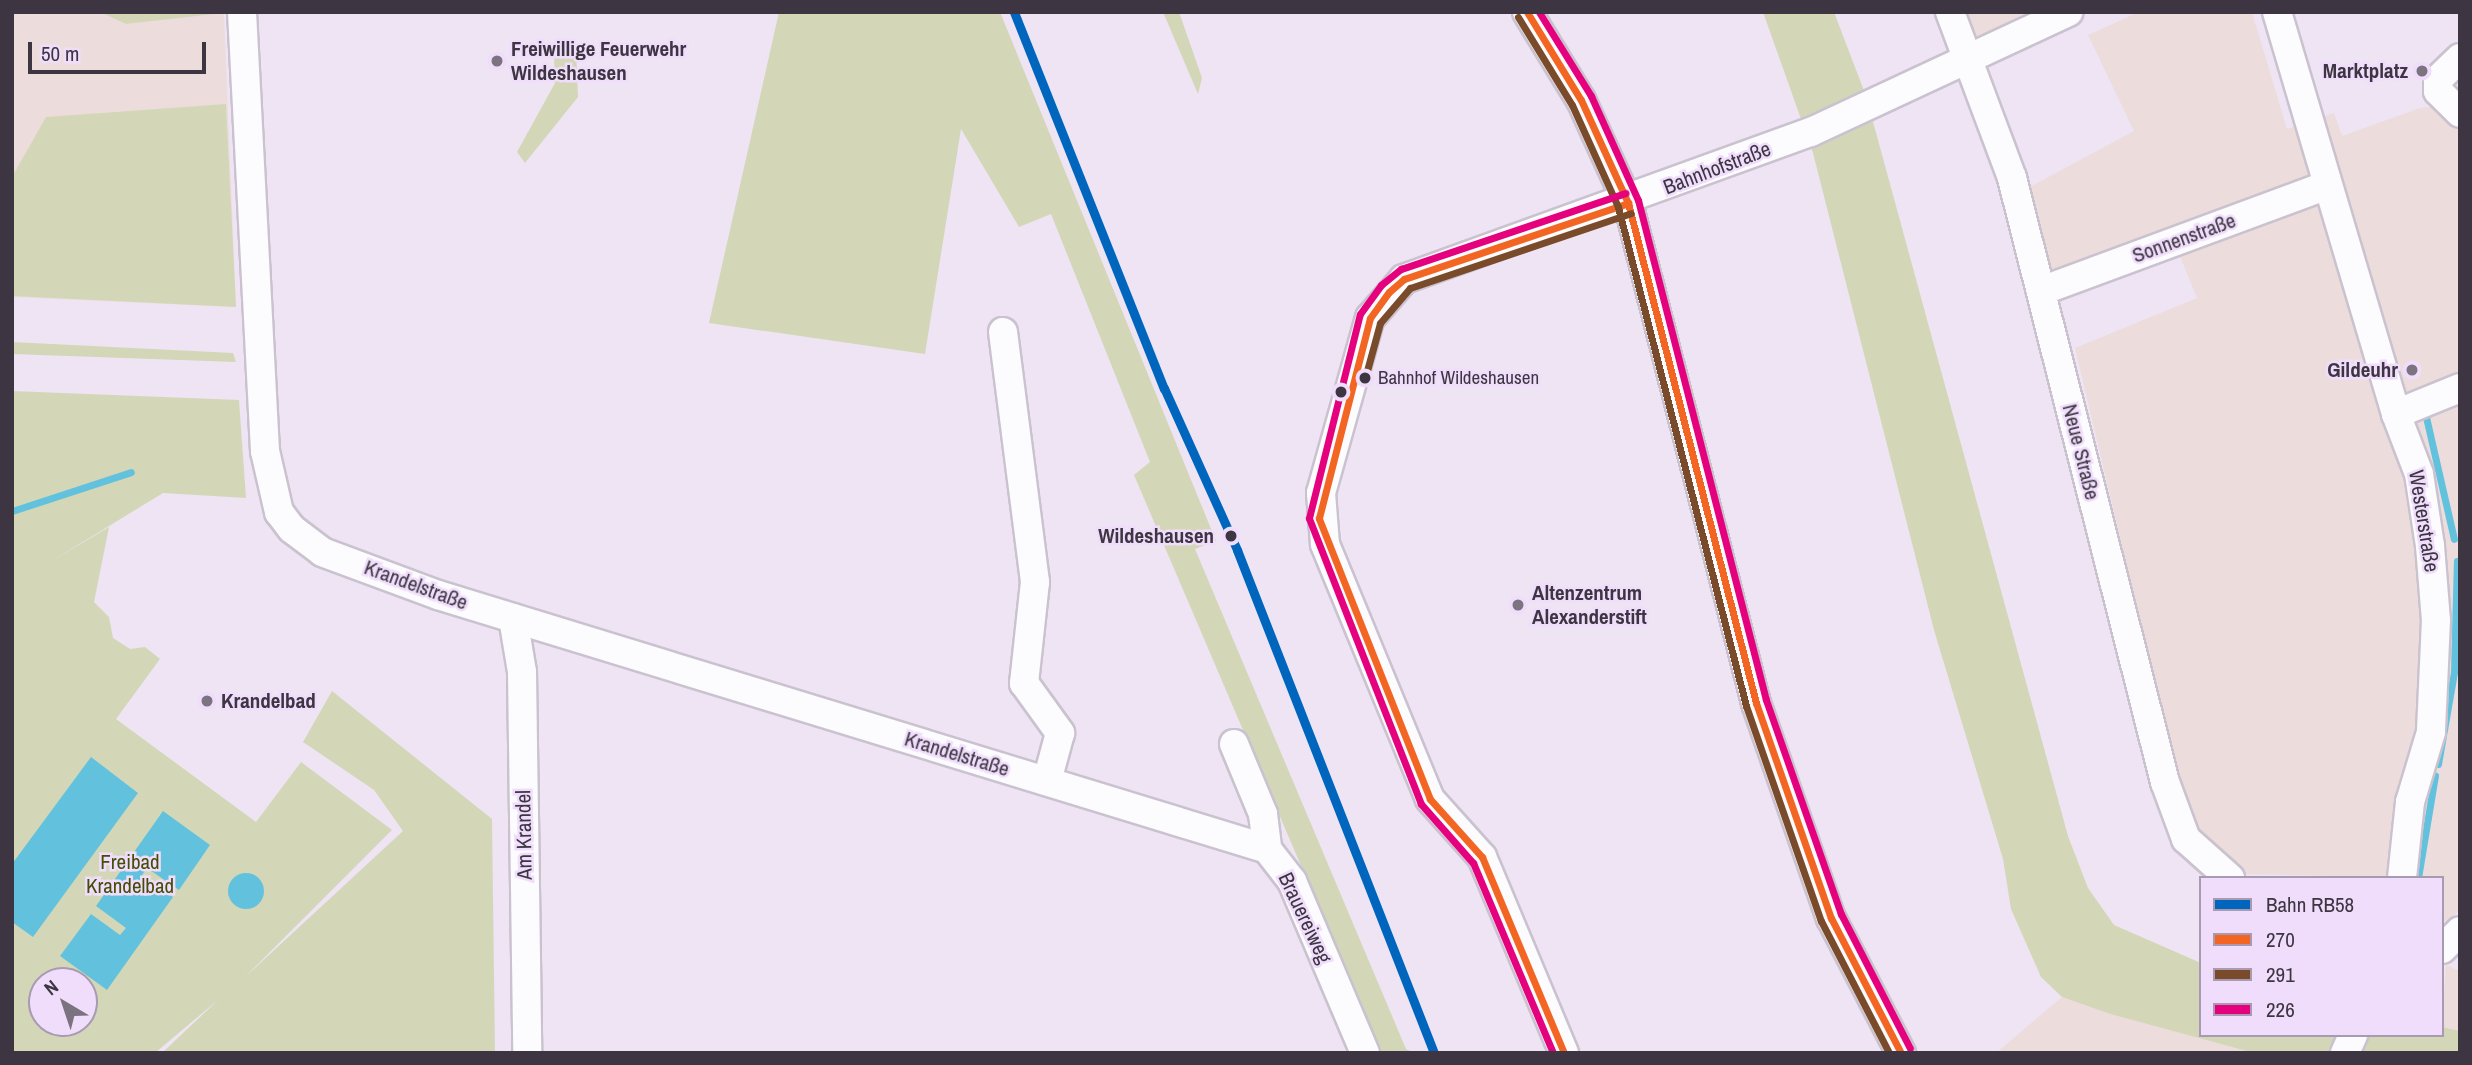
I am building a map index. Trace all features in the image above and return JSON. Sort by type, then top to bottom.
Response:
[{"type":"street","name":"Krandelstraße","points":[[242,12],[265,451],[279,512],[322,552],[513,618],[1268,849]]},
{"type":"street","points":[[1527,12],[1581,100],[1628,202],[1756,703],[1831,918],[1902,1053]]},
{"type":"street","name":"Neue Straße","points":[[1950,12],[2012,178],[2165,782],[2186,839],[2228,876]]},
{"type":"street","name":"Bahnhofstraße","points":[[1564,1053],[1482,858],[1430,799],[1325,544],[1321,493],[1370,318],[1404,279],[1628,202],[1811,132],[2068,12]]},
{"type":"street","name":"Westerstraße","points":[[2277,12],[2326,185],[2396,414],[2419,474],[2436,620],[2431,732],[2410,802],[2402,876]]},
{"type":"street","points":[[2460,58],[2438,79],[2438,91],[2460,113]]},
{"type":"street","name":"Sonnenstraße","points":[[2041,291],[2326,185]]},
{"type":"street","points":[[1003,332],[1035,582],[1024,683],[1060,733],[1047,781]]},
{"type":"street","points":[[2396,414],[2460,388]]},
{"type":"street","name":"Am Krandel","points":[[513,618],[522,672],[527,1053]]},
{"type":"street","name":"Brauereiweg","points":[[1234,744],[1263,814],[1268,849],[1292,881],[1365,1053]]},
{"type":"street","points":[[2444,949],[2460,931]]},
{"type":"street","points":[[2444,952],[2460,959]]},
{"type":"street","points":[[2345,1053],[2352,1037]]},
{"type":"shaded area","points":[[12,12],[100,12],[126,24],[224,13],[236,307],[12,297]]},
{"type":"shaded area","points":[[1957,12],[2027,12],[1969,42]]},
{"type":"shaded area","points":[[2139,12],[2252,12],[2287,129],[2334,113],[2342,136],[2420,108],[2448,105],[2460,117],[2460,909],[2450,921],[2444,920],[2444,876],[2238,874],[2203,843],[2178,782],[2075,348],[2197,298],[2172,237],[2056,283],[2028,188],[2134,131],[2088,35]]},
{"type":"shaded area","points":[[2446,965],[2460,971],[2460,1031],[2444,1027]]},
{"type":"shaded area","points":[[2062,997],[2110,1014],[2254,1053],[1996,1053]]},
{"type":"green space","points":[[100,12],[224,12],[224,13],[126,24]]},
{"type":"green space","points":[[779,12],[1000,12],[1216,541],[1195,549],[1406,1049],[1414,1053],[1381,1053],[1134,475],[1150,462],[1051,214],[1019,227],[961,129],[925,354],[709,323]]},
{"type":"green space","points":[[1163,12],[1179,12],[1202,78],[1198,94]]},
{"type":"green space","points":[[1763,12],[1834,12],[1866,96],[2068,836],[2088,888],[2114,925],[2199,962],[2199,1037],[2444,1037],[2444,1027],[2460,1031],[2460,1053],[2254,1053],[2110,1014],[2062,997],[2041,977],[2011,909],[2003,859],[1934,630],[1813,153]]},
{"type":"green space","points":[[576,48],[578,97],[525,163],[517,152],[555,83],[554,55]]},
{"type":"green space","points":[[226,104],[236,307],[12,296],[12,177],[46,117]]},
{"type":"green space","points":[[12,342],[233,353],[236,362],[12,354]]},
{"type":"green space","name":"Freibad Krandelbad","points":[[12,391],[239,400],[246,498],[163,493],[50,562],[109,527],[94,602],[109,617],[113,638],[130,649],[145,647],[160,659],[116,719],[256,822],[301,762],[392,830],[244,978],[403,831],[374,790],[303,742],[332,691],[492,819],[495,1053],[162,1053],[219,999],[155,1053],[12,1053]]},
{"type":"water","points":[[91,757],[138,793],[33,937],[12,922],[12,864]]},
{"type":"water","points":[[163,811],[210,845],[179,890],[147,868],[142,875],[173,897],[107,990],[98,983],[98,967],[75,967],[60,956],[91,914],[120,935],[126,928],[96,906]]},
{"type":"water","points":[[246,873],[259,878],[264,891],[259,904],[246,909],[233,904],[228,891],[233,878]]},
{"type":"waterway","points":[[2426,417],[2454,539]]},
{"type":"waterway","points":[[12,511],[131,472]]},
{"type":"waterway","points":[[2438,764],[2454,672],[2457,561]]},
{"type":"waterway","points":[[2418,876],[2435,775]]},
{"type":"rail line","name":"RB58","points":[[1014,12],[1164,388],[1237,550],[1434,1053]]},
{"type":"transit line","name":"270","points":[[1527,12],[1581,100],[1628,203],[1756,703],[1831,918],[1901,1053]]},
{"type":"transit line","name":"226","points":[[1539,12],[1591,96],[1638,200],[1766,700],[1841,914],[1910,1048]]},
{"type":"transit line","name":"291","points":[[1518,17],[1572,105],[1618,207],[1746,706],[1821,921],[1889,1053]]},
{"type":"transit line","name":"226","points":[[1553,1053],[1473,863],[1421,804],[1309,518],[1360,314],[1381,285],[1401,269],[1625,193]]},
{"type":"transit line","name":"270","points":[[1564,1053],[1482,857],[1430,799],[1319,518],[1370,318],[1389,292],[1404,279],[1628,203]]},
{"type":"transit line","name":"291","points":[[1365,378],[1380,323],[1410,288],[1631,213]]},
{"type":"place","name":"Freiwillige Feuerwehr Wildeshausen","points":[[497,61]]},
{"type":"place","name":"Marktplatz","points":[[2422,71]]},
{"type":"place","name":"Gildeuhr","points":[[2412,370]]},
{"type":"place","name":"Bahnhof Wildeshausen","points":[[1365,378]]},
{"type":"place","name":"Wildeshausen","points":[[1231,536]]},
{"type":"place","name":"Altenzentrum Alexanderstift","points":[[1518,605]]},
{"type":"place","name":"Krandelbad","points":[[207,701]]}]
